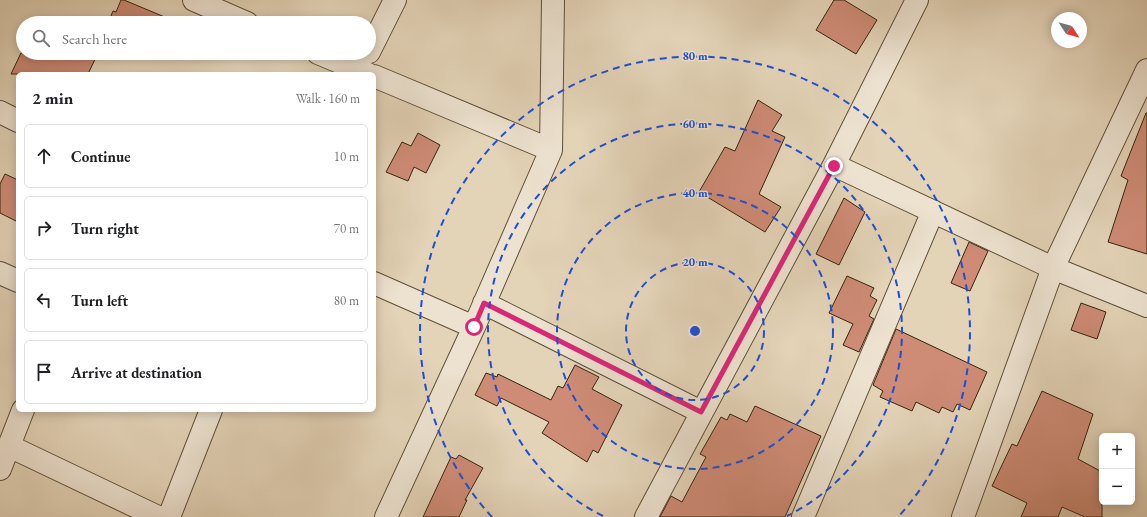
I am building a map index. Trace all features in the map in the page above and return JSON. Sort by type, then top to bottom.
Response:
[{"type":"street","points":[[194,0],[237,13]]},
{"type":"street","points":[[376,44],[395,0]]},
{"type":"street","points":[[386,517],[474,327],[551,150],[553,0]]},
{"type":"street","points":[[646,517],[834,166],[917,0]]},
{"type":"street","points":[[342,60],[366,67],[551,150]]},
{"type":"street","points":[[963,517],[1053,268],[1147,70]]},
{"type":"street","points":[[0,112],[16,120]]},
{"type":"street","points":[[834,166],[933,210],[1053,268],[1147,306]]},
{"type":"street","points":[[803,517],[933,210]]},
{"type":"street","points":[[0,273],[16,280]]},
{"type":"street","points":[[376,284],[474,327]]},
{"type":"street","points":[[484,303],[701,412]]},
{"type":"street","points":[[0,469],[22,412]]},
{"type":"street","points":[[169,517],[210,412]]},
{"type":"street","points":[[9,446],[158,517]]},
{"type":"building","points":[[121,0],[124,0],[162,16],[111,16],[113,11],[116,12]]},
{"type":"building","points":[[834,0],[844,0],[877,20],[856,54],[816,30]]},
{"type":"building","points":[[18,60],[95,60],[89,72],[16,72],[16,74],[11,74]]},
{"type":"building","points":[[758,100],[782,115],[772,131],[785,137],[759,194],[781,207],[765,232],[699,192],[725,147],[735,151]]},
{"type":"building","points":[[1146,113],[1147,254],[1108,242],[1128,180],[1121,176]]},
{"type":"building","points":[[418,133],[440,145],[426,173],[414,167],[408,181],[386,172],[402,142],[411,146]]},
{"type":"building","points":[[5,174],[16,179],[16,221],[0,213],[0,184]]},
{"type":"building","points":[[844,198],[865,212],[839,265],[816,254]]},
{"type":"building","points":[[969,242],[988,251],[970,291],[951,283]]},
{"type":"building","points":[[847,276],[874,288],[870,296],[877,300],[869,316],[874,319],[859,352],[843,345],[853,324],[829,313]]},
{"type":"building","points":[[1081,303],[1106,312],[1097,339],[1071,330]]},
{"type":"building","points":[[896,329],[987,372],[970,410],[957,404],[953,412],[942,407],[939,413],[916,402],[912,411],[880,397],[883,391],[873,385]]},
{"type":"building","points":[[575,365],[599,377],[592,389],[622,405],[598,453],[593,450],[587,462],[542,433],[549,422],[501,398],[497,406],[475,395],[486,373],[497,377],[498,374],[551,400],[558,386],[563,388]]},
{"type":"building","points":[[1042,391],[1093,414],[1078,459],[1099,470],[1099,505],[1102,505],[1102,517],[1085,517],[1062,507],[1058,517],[1021,517],[1027,503],[992,486],[1012,444],[1017,446]]},
{"type":"building","points":[[755,406],[821,436],[785,517],[660,517],[671,496],[682,502],[706,457],[700,454],[721,417],[727,420],[730,414],[747,422]]},
{"type":"building","points":[[459,455],[483,468],[465,500],[467,500],[459,517],[423,517],[451,457],[456,459]]},
{"type":"route","points":[[474,327],[484,303],[701,412],[834,166]]}]
